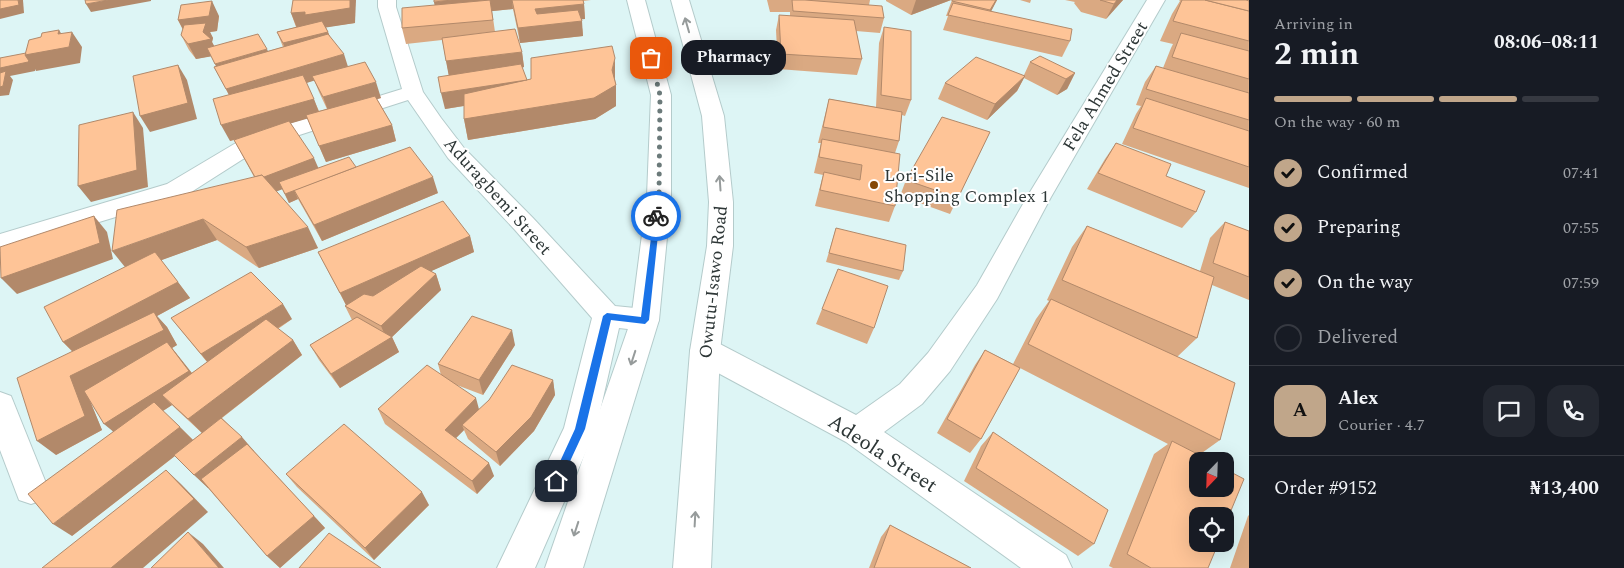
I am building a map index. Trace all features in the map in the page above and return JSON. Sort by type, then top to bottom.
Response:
[{"type":"street","name":"Aduragbemi Street","points":[[387,0],[387,7],[413,92],[456,153],[524,224],[607,316]]},
{"type":"street","points":[[564,568],[645,320],[659,196],[660,95],[636,0]]},
{"type":"street","name":"Owutu-Isawo Road","points":[[680,0],[713,116],[719,163],[721,202],[720,246],[705,351],[692,568]]},
{"type":"street","name":"Fela Ahmed Street","points":[[858,432],[911,394],[939,362],[982,300],[1039,197],[1156,0]]},
{"type":"street","points":[[0,243],[176,190],[196,179],[235,150],[254,142],[413,92]]},
{"type":"street","points":[[516,568],[580,429],[607,316],[645,320]]},
{"type":"street","name":"Adeola Street","points":[[705,351],[858,432],[1053,568]]},
{"type":"street","points":[[0,406],[31,488]]},
{"type":"building","points":[[0,0],[18,0],[19,5],[0,9]]},
{"type":"building","points":[[85,0],[108,0],[86,4]]},
{"type":"building","points":[[293,0],[350,0],[350,8],[305,15],[305,12],[291,13]]},
{"type":"building","points":[[434,0],[452,0],[434,2]]},
{"type":"building","points":[[490,0],[493,20],[402,28],[402,8]]},
{"type":"building","points":[[512,0],[583,0],[584,4],[535,9],[537,14],[578,10],[582,21],[518,28]]},
{"type":"building","points":[[792,0],[882,6],[884,18],[793,11]]},
{"type":"building","points":[[952,0],[996,0],[990,10]]},
{"type":"building","points":[[1100,0],[1117,0],[1114,4]]},
{"type":"building","points":[[1182,0],[1205,0],[1249,11],[1249,41],[1173,21]]},
{"type":"building","points":[[1205,0],[1246,0],[1249,1],[1249,11]]},
{"type":"building","points":[[212,1],[209,16],[178,20],[181,5]]},
{"type":"building","points":[[953,3],[1072,29],[1070,41],[948,15]]},
{"type":"building","points":[[779,15],[854,20],[862,59],[781,54]]},
{"type":"building","points":[[322,21],[328,32],[283,43],[277,32]]},
{"type":"building","points":[[206,23],[203,32],[211,39],[188,44],[181,35],[184,25]]},
{"type":"building","points":[[884,27],[911,31],[911,100],[881,95]]},
{"type":"building","points":[[515,29],[522,52],[446,61],[442,38]]},
{"type":"building","points":[[59,30],[58,34],[72,32],[69,47],[25,55],[29,40],[41,37],[42,33]]},
{"type":"building","points":[[1181,33],[1249,51],[1249,79],[1172,57]]},
{"type":"building","points":[[258,34],[267,49],[215,64],[207,48]]},
{"type":"building","points":[[328,34],[344,54],[226,89],[214,67]]},
{"type":"building","points":[[612,46],[615,58],[612,70],[616,85],[594,98],[464,119],[464,94],[531,79],[531,58]]},
{"type":"building","points":[[26,53],[28,62],[0,68],[0,58]]},
{"type":"building","points":[[1040,56],[1075,73],[1066,79],[1030,62]]},
{"type":"building","points":[[976,57],[1025,76],[995,104],[945,83]]},
{"type":"building","points":[[365,62],[376,82],[323,97],[312,76]]},
{"type":"building","points":[[521,64],[527,80],[441,93],[438,77]]},
{"type":"building","points":[[178,65],[188,103],[140,116],[133,76]]},
{"type":"building","points":[[1156,66],[1249,93],[1249,120],[1146,89]]},
{"type":"building","points":[[6,71],[3,86],[0,87],[0,73]]},
{"type":"building","points":[[303,75],[314,99],[221,125],[213,99]]},
{"type":"building","points":[[375,96],[392,125],[319,146],[306,115]]},
{"type":"building","points":[[1146,98],[1249,131],[1249,167],[1133,128]]},
{"type":"building","points":[[829,99],[902,112],[899,141],[823,127]]},
{"type":"building","points":[[133,112],[137,170],[78,186],[79,125]]},
{"type":"building","points":[[942,117],[990,132],[958,198],[906,180]]},
{"type":"building","points":[[289,121],[314,158],[264,177],[262,175],[255,177],[234,140]]},
{"type":"building","points":[[822,139],[900,154],[895,206],[820,190],[824,172],[860,180],[862,165],[819,157]]},
{"type":"building","points":[[1116,143],[1171,164],[1166,176],[1205,191],[1196,212],[1098,173]]},
{"type":"building","points":[[410,147],[433,177],[314,225],[294,190]]},
{"type":"building","points":[[349,157],[356,167],[285,194],[279,182]]},
{"type":"building","points":[[262,175],[308,227],[246,247],[203,219],[112,251],[117,210]]},
{"type":"building","points":[[443,201],[470,236],[340,293],[318,252]]},
{"type":"building","points":[[94,216],[100,243],[1,278],[0,247]]},
{"type":"building","points":[[1225,222],[1249,231],[1249,277],[1213,263]]},
{"type":"building","points":[[1087,226],[1214,277],[1197,338],[1062,280]]},
{"type":"building","points":[[836,228],[906,245],[903,271],[829,253]]},
{"type":"building","points":[[155,252],[178,282],[63,342],[44,307]]},
{"type":"building","points":[[421,266],[436,274],[381,326],[345,306],[364,294],[373,296]]},
{"type":"building","points":[[838,269],[888,286],[874,328],[822,309]]},
{"type":"building","points":[[251,272],[283,304],[201,354],[171,318]]},
{"type":"building","points":[[1051,299],[1235,383],[1220,440],[1028,344]]},
{"type":"building","points":[[154,312],[164,330],[70,376],[85,416],[37,441],[17,378]]},
{"type":"building","points":[[472,316],[512,330],[479,380],[438,364]]},
{"type":"building","points":[[357,317],[392,337],[331,374],[310,345]]},
{"type":"building","points":[[266,319],[293,340],[188,419],[162,395]]},
{"type":"building","points":[[167,342],[189,371],[104,424],[84,391]]},
{"type":"building","points":[[985,350],[1020,368],[981,439],[947,419]]},
{"type":"building","points":[[427,365],[476,398],[445,430],[489,463],[472,481],[378,409]]},
{"type":"building","points":[[512,365],[553,380],[531,417],[496,452],[462,425],[489,400]]},
{"type":"building","points":[[154,402],[180,427],[53,524],[28,494]]},
{"type":"building","points":[[221,418],[242,437],[194,475],[174,455]]},
{"type":"building","points":[[344,424],[422,492],[365,548],[286,474]]},
{"type":"building","points":[[993,432],[1108,510],[1094,544],[976,468]]},
{"type":"building","points":[[1172,441],[1193,452],[1189,452],[1189,498],[1234,498],[1234,474],[1244,479],[1232,507],[1189,507],[1189,552],[1215,552],[1208,568],[1151,568],[1127,554]]},
{"type":"building","points":[[247,444],[314,516],[267,556],[201,479]]},
{"type":"building","points":[[166,470],[194,499],[111,568],[42,568]]},
{"type":"building","points":[[890,525],[971,568],[874,568]]},
{"type":"building","points":[[188,532],[219,568],[151,568]]},
{"type":"building","points":[[329,533],[381,568],[299,568]]},
{"type":"way so far","points":[[651,58],[660,95],[659,196],[656,216]]},
{"type":"place","name":"Pharmacy","points":[[651,58]]},
{"type":"place","name":"Lori-Sile Shopping Complex 1","points":[[874,185]]},
{"type":"route","points":[[556,481],[580,429],[607,316],[645,320],[656,216]]}]
